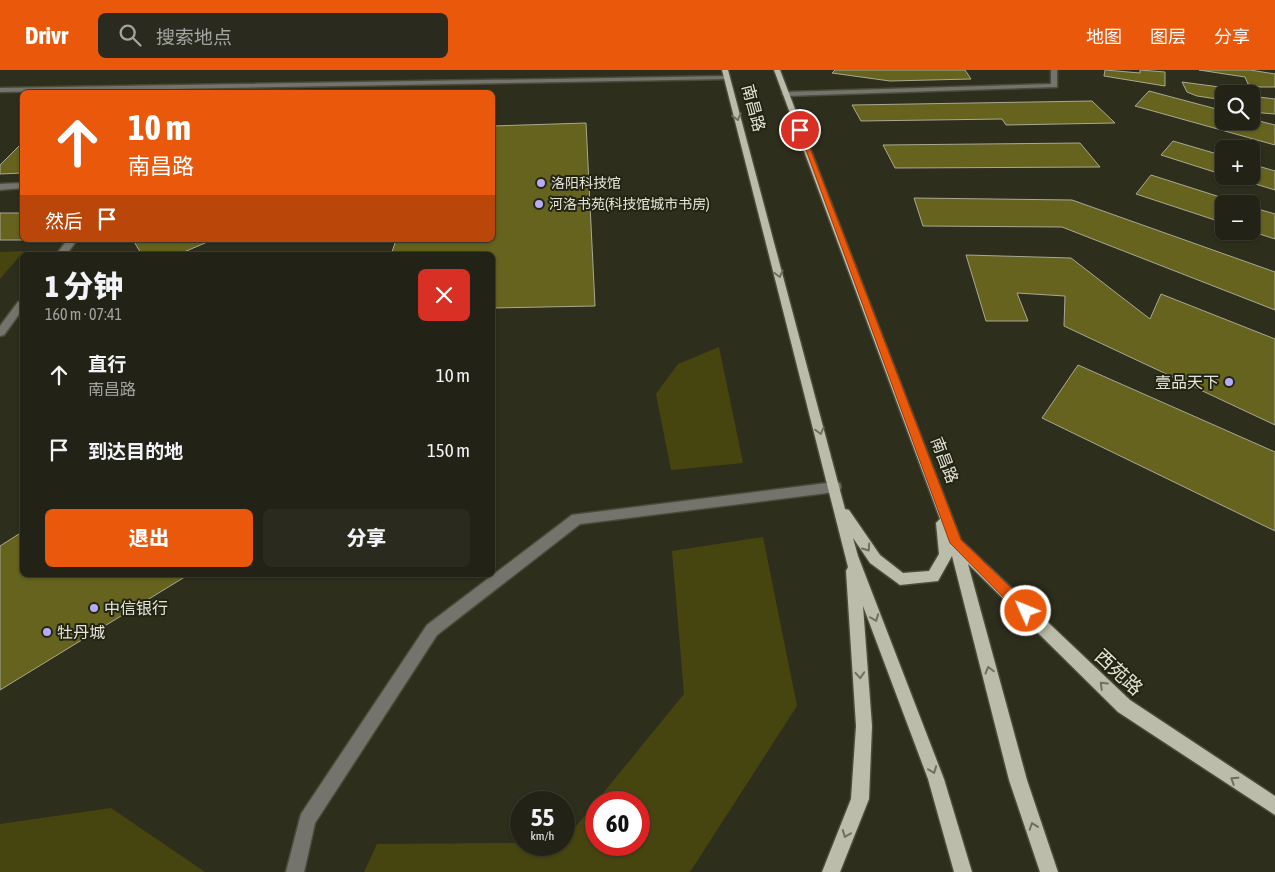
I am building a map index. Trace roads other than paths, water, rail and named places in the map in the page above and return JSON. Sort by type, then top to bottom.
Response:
[{"type":"main road","name":"南昌路","points":[[777,70],[956,543],[1018,780],[1049,872]]},
{"type":"main road","name":"南昌路","points":[[726,73],[835,487],[851,556],[936,779],[963,872]]},
{"type":"main road","points":[[839,508],[875,559],[900,579],[933,577],[946,555],[942,506]]},
{"type":"main road","name":"西苑路","points":[[956,543],[1124,706],[1275,806]]},
{"type":"main road","points":[[831,872],[860,799],[864,726],[851,556]]},
{"type":"street","points":[[786,94],[1055,86],[1054,70]]},
{"type":"street","points":[[0,90],[726,73]]},
{"type":"street","points":[[0,187],[20,186]]},
{"type":"street","points":[[0,333],[20,307]]},
{"type":"street","points":[[295,872],[306,820],[432,630],[578,519],[835,487]]},
{"type":"street","points":[[1258,796],[1275,802]]},
{"type":"place","name":"洛阳科技馆","points":[[541,183]]},
{"type":"place","name":"河洛书苑(科技馆城市书房)","points":[[539,204]]},
{"type":"place","name":"壹品天下","points":[[1229,382]]},
{"type":"place","name":"中信银行","points":[[94,608]]},
{"type":"place","name":"牡丹城","points":[[47,632]]}]
